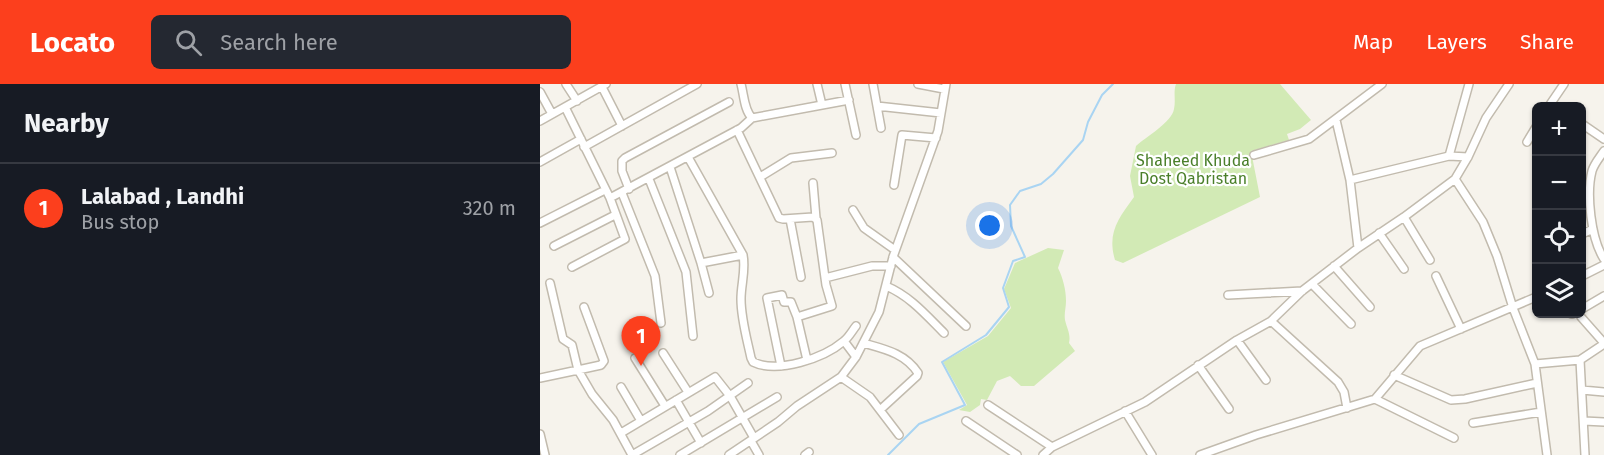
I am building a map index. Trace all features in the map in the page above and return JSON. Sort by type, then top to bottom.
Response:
[{"type":"street","points":[[566,84],[577,100]]},
{"type":"street","points":[[585,147],[697,84]]},
{"type":"street","points":[[741,84],[749,116],[752,118]]},
{"type":"street","points":[[817,84],[822,105]]},
{"type":"street","points":[[844,84],[856,135]]},
{"type":"street","points":[[873,84],[881,128]]},
{"type":"street","points":[[729,455],[794,408],[841,378],[856,357],[879,312],[894,253],[936,138],[941,113],[945,86],[918,84]]},
{"type":"street","points":[[1254,155],[1309,139],[1383,84]]},
{"type":"street","points":[[1449,156],[1469,84]]},
{"type":"street","points":[[1043,455],[1052,447],[1145,402],[1198,365],[1271,321],[1302,291],[1334,266],[1455,179],[1486,118],[1509,84]]},
{"type":"street","points":[[1553,102],[1564,84]]},
{"type":"street","points":[[540,121],[604,85],[622,126]]},
{"type":"street","points":[[540,92],[552,114]]},
{"type":"street","points":[[610,198],[737,130],[752,118],[849,100]]},
{"type":"street","points":[[661,322],[655,276],[626,191],[621,166],[625,158],[729,102]]},
{"type":"street","points":[[877,106],[941,113]]},
{"type":"street","points":[[565,107],[610,198],[624,236],[624,240],[572,267]]},
{"type":"street","points":[[1336,120],[1350,180],[1358,248]]},
{"type":"street","points":[[1586,127],[1604,139]]},
{"type":"street","points":[[737,130],[779,218],[816,218]]},
{"type":"street","points":[[1527,142],[1532,134]]},
{"type":"street","points":[[894,184],[902,135],[936,138]]},
{"type":"street","points":[[540,162],[581,139]]},
{"type":"street","points":[[1604,151],[1592,172],[1590,188],[1593,229],[1604,259]]},
{"type":"street","points":[[760,177],[791,158],[832,153]]},
{"type":"street","points":[[1350,180],[1449,156],[1468,157]]},
{"type":"street","points":[[688,157],[743,255],[745,265],[741,298],[751,358],[757,364],[792,365],[844,341],[856,326]]},
{"type":"street","points":[[670,167],[709,293]]},
{"type":"street","points":[[649,178],[686,272],[693,336]]},
{"type":"street","points":[[1455,179],[1483,222],[1535,364],[1547,455]]},
{"type":"street","points":[[796,317],[832,306],[825,278],[813,183]]},
{"type":"street","points":[[540,223],[605,190]]},
{"type":"street","points":[[853,210],[864,228],[894,253],[966,326]]},
{"type":"street","points":[[554,246],[615,215]]},
{"type":"street","points":[[1404,217],[1430,260]]},
{"type":"street","points":[[790,219],[801,276]]},
{"type":"street","points":[[1586,232],[1593,229]]},
{"type":"street","points":[[1379,233],[1404,269]]},
{"type":"street","points":[[701,262],[743,255]]},
{"type":"street","points":[[1586,274],[1604,265]]},
{"type":"street","points":[[825,278],[872,266],[891,266]]},
{"type":"street","points":[[1334,266],[1370,307]]},
{"type":"street","points":[[1436,276],[1461,329]]},
{"type":"street","points":[[550,283],[563,339],[572,345],[578,370],[592,394],[608,412],[632,455],[748,384]]},
{"type":"street","points":[[1312,284],[1351,324]]},
{"type":"street","points":[[886,286],[908,297],[944,333]]},
{"type":"street","points":[[1228,295],[1302,291]]},
{"type":"street","points":[[781,366],[768,298],[782,295],[784,302],[791,302],[807,360]]},
{"type":"street","points":[[1586,309],[1604,296]]},
{"type":"street","points":[[1206,454],[1256,435],[1375,399],[1420,346],[1532,299]]},
{"type":"street","points":[[540,378],[601,365],[604,361],[584,307]]},
{"type":"street","points":[[1535,364],[1580,360],[1604,344],[1585,318]]},
{"type":"street","points":[[1271,321],[1338,382],[1344,392],[1347,408]]},
{"type":"street","points":[[1237,340],[1266,380]]},
{"type":"street","points":[[844,341],[856,357]]},
{"type":"street","points":[[863,343],[893,351],[905,359],[918,373],[880,410]]},
{"type":"street","points":[[663,353],[688,392]]},
{"type":"street","points":[[635,358],[665,406]]},
{"type":"street","points":[[1580,360],[1586,455]]},
{"type":"street","points":[[1198,365],[1229,409]]},
{"type":"street","points":[[1394,375],[1451,400],[1537,383]]},
{"type":"street","points":[[621,433],[715,377],[730,396],[759,455]]},
{"type":"street","points":[[841,378],[870,397],[899,435]]},
{"type":"street","points":[[621,387],[641,421]]},
{"type":"street","points":[[1582,390],[1604,392]]},
{"type":"street","points":[[680,455],[777,397]]},
{"type":"street","points":[[1375,399],[1454,438]]},
{"type":"street","points":[[676,400],[701,443]]},
{"type":"street","points":[[988,405],[1052,447]]},
{"type":"street","points":[[1125,411],[1152,455]]},
{"type":"street","points":[[1473,423],[1541,412]]},
{"type":"street","points":[[966,421],[1017,455]]},
{"type":"street","points":[[1584,421],[1604,422]]},
{"type":"street","points":[[540,434],[545,455]]},
{"type":"green space","name":"Shaheed Khuda Dost Qabristan","points":[[1176,84],[1280,84],[1311,120],[1300,129],[1287,134],[1289,140],[1251,151],[1260,197],[1123,263],[1115,260],[1112,242],[1119,219],[1134,197],[1130,176],[1136,146],[1169,119],[1175,106]]},
{"type":"green space","points":[[1048,248],[1064,250],[1058,268],[1065,293],[1065,317],[1069,343],[1075,351],[1034,386],[1021,386],[1010,376],[997,381],[987,400],[981,399],[980,405],[970,412],[959,410],[967,405],[943,362],[988,336],[1011,308],[1004,289],[1015,263]]},
{"type":"waterway","points":[[888,455],[919,424],[965,405],[942,362],[986,335],[1009,307],[1003,288],[1013,261],[1025,257],[1011,226],[1010,205],[1020,191],[1041,184],[1053,174],[1083,140],[1088,122],[1102,95],[1113,84]]},
{"type":"place","name":"Lalabad , Landhi","points":[[641,366]]}]
